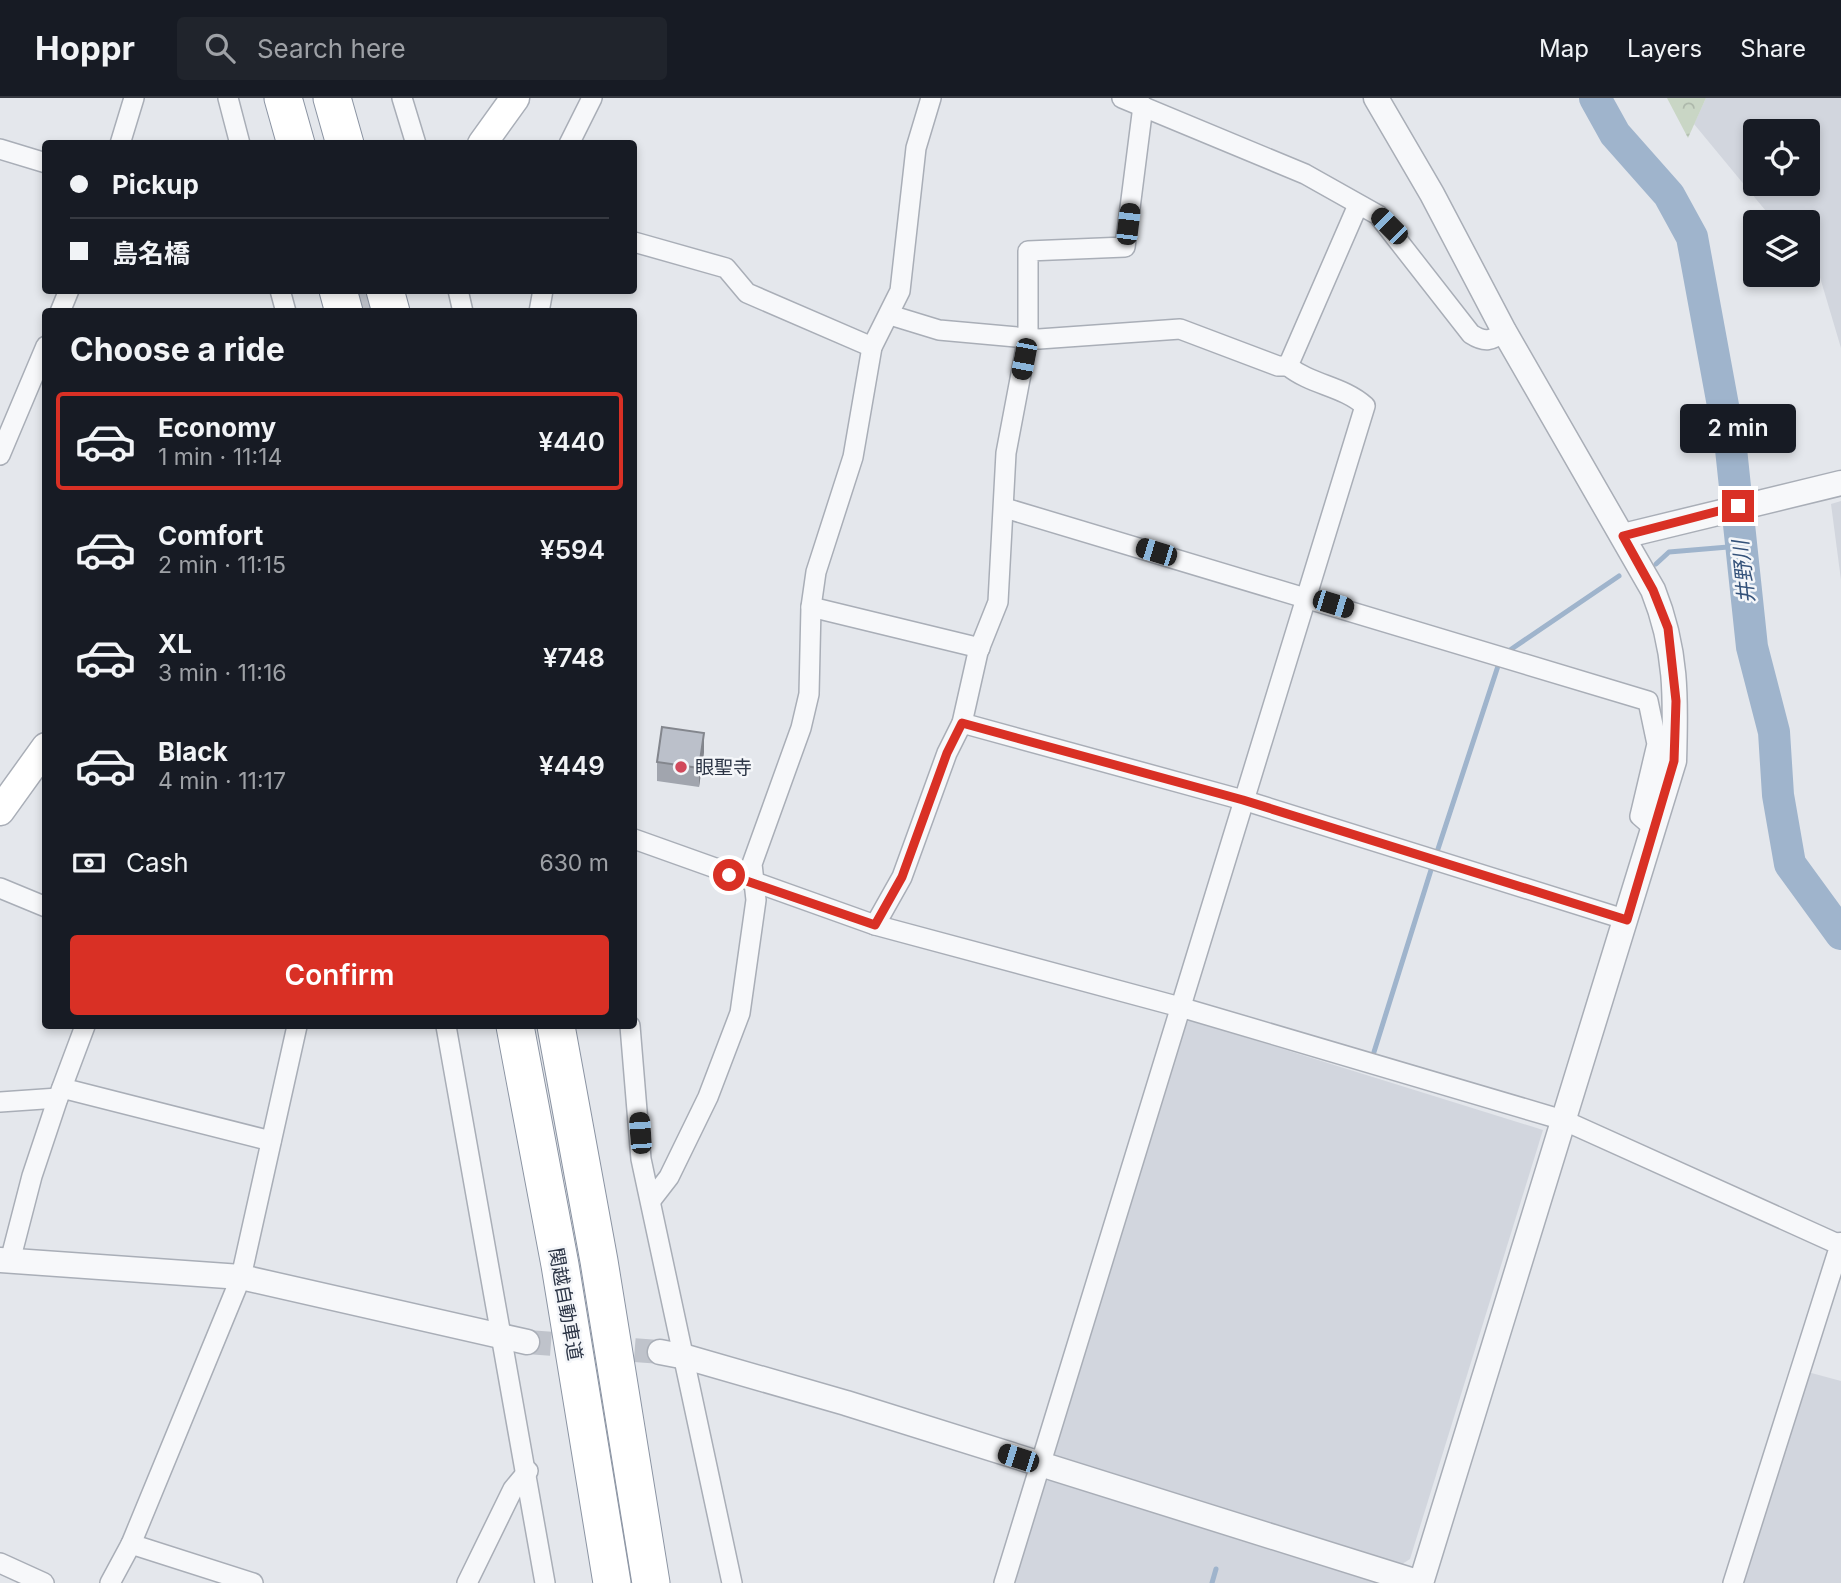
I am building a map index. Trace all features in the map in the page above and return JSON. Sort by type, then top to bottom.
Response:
[{"type":"highway","points":[[283,98],[295,140]]},
{"type":"highway","points":[[332,98],[344,140]]},
{"type":"highway","name":"関越自動車道","points":[[516,1029],[612,1583]]},
{"type":"highway","name":"関越自動車道","points":[[556,1029],[599,1261],[651,1583]]},
{"type":"highway","points":[[599,1261],[677,1583]]},
{"type":"highway","points":[[596,1483],[604,1583]]},
{"type":"main road","points":[[485,140],[515,98]]},
{"type":"main road","points":[[0,811],[42,753]]},
{"type":"street","points":[[121,140],[134,98]]},
{"type":"street","points":[[228,98],[239,140]]},
{"type":"street","points":[[402,98],[415,140]]},
{"type":"street","points":[[571,140],[592,98]]},
{"type":"street","points":[[652,1199],[669,1177],[708,1097],[740,1013],[756,900],[752,864],[801,728],[809,694],[811,607],[819,561],[853,457],[872,347],[900,291],[916,148],[931,98]]},
{"type":"street","points":[[1122,98],[1305,174],[1378,215],[1471,334],[1481,340],[1493,340],[1504,331]]},
{"type":"street","points":[[660,1352],[686,1357],[1421,1583],[1655,829],[1674,761],[1676,701],[1668,628],[1653,590],[1504,331],[1432,194],[1376,98]]},
{"type":"street","points":[[875,925],[902,877],[947,753],[962,723],[980,648],[998,603],[1006,453],[1028,337],[1028,251],[1125,247],[1143,106]]},
{"type":"street","points":[[0,149],[42,162]]},
{"type":"street","points":[[1288,366],[1358,205]]},
{"type":"street","points":[[637,243],[726,268],[747,293],[872,347]]},
{"type":"street","points":[[890,315],[939,330],[1028,337],[1180,329],[1278,366],[1288,366],[1304,379],[1355,397],[1365,406],[1004,1583]]},
{"type":"street","points":[[0,455],[42,355]]},
{"type":"street","points":[[1623,536],[1841,483]]},
{"type":"street","points":[[1005,508],[1306,596],[1648,701],[1657,744],[1640,816],[1655,829]]},
{"type":"street","points":[[811,607],[980,648]]},
{"type":"street","points":[[962,723],[1243,800],[1627,920]]},
{"type":"street","points":[[637,840],[753,884],[875,925],[1180,1007],[1563,1119],[1841,1246],[1733,1583]]},
{"type":"street","points":[[0,888],[42,905]]},
{"type":"street","points":[[84,1029],[5,1261],[241,1277],[503,1339],[527,1342]]},
{"type":"street","points":[[110,1583],[131,1544],[241,1277],[296,1029]]},
{"type":"street","points":[[447,1029],[528,1471],[545,1583]]},
{"type":"street","points":[[629,1029],[642,1159],[732,1583]]},
{"type":"street","points":[[0,1102],[60,1093],[271,1141]]},
{"type":"street","points":[[467,1583],[513,1489],[528,1471]]},
{"type":"street","points":[[131,1544],[253,1583]]},
{"type":"street","points":[[0,1563],[44,1583]]},
{"type":"shaded area","points":[[1706,98],[1841,98],[1841,348],[1820,277],[1820,210],[1765,210],[1754,196],[1820,196],[1820,119],[1743,119],[1743,183],[1694,124]]},
{"type":"shaded area","points":[[1841,501],[1841,580],[1831,504]]},
{"type":"shaded area","points":[[1190,1020],[1543,1130],[1410,1559],[1399,1566],[1056,1461],[1054,1450],[1184,1025]]},
{"type":"shaded area","points":[[1804,1371],[1841,1381],[1841,1583],[1739,1583]]},
{"type":"shaded area","points":[[1051,1479],[1380,1583],[1012,1583],[1045,1482]]},
{"type":"green space","points":[[1667,98],[1706,98],[1688,138]]},
{"type":"building","points":[[662,727],[704,733],[699,768],[657,762]]},
{"type":"waterway","name":"井野川","points":[[1595,98],[1615,134],[1669,195],[1692,237],[1731,449],[1752,647],[1774,732],[1778,795],[1790,864],[1841,934]]},
{"type":"waterway","points":[[1656,564],[1669,552],[1740,546]]},
{"type":"waterway","points":[[1510,650],[1619,576]]},
{"type":"waterway","points":[[1438,849],[1498,666]]},
{"type":"waterway","points":[[1374,1052],[1431,870]]},
{"type":"waterway","points":[[1212,1583],[1216,1569]]},
{"type":"tunnel","points":[[362,308],[371,294]]},
{"type":"tunnel","points":[[527,1342],[660,1352]]},
{"type":"place","name":"眼聖寺","points":[[681,767]]},
{"type":"route","points":[[729,875],[875,925],[902,877],[947,753],[962,723],[1243,800],[1627,920],[1674,761],[1676,701],[1668,628],[1653,590],[1623,536],[1738,506]]}]
